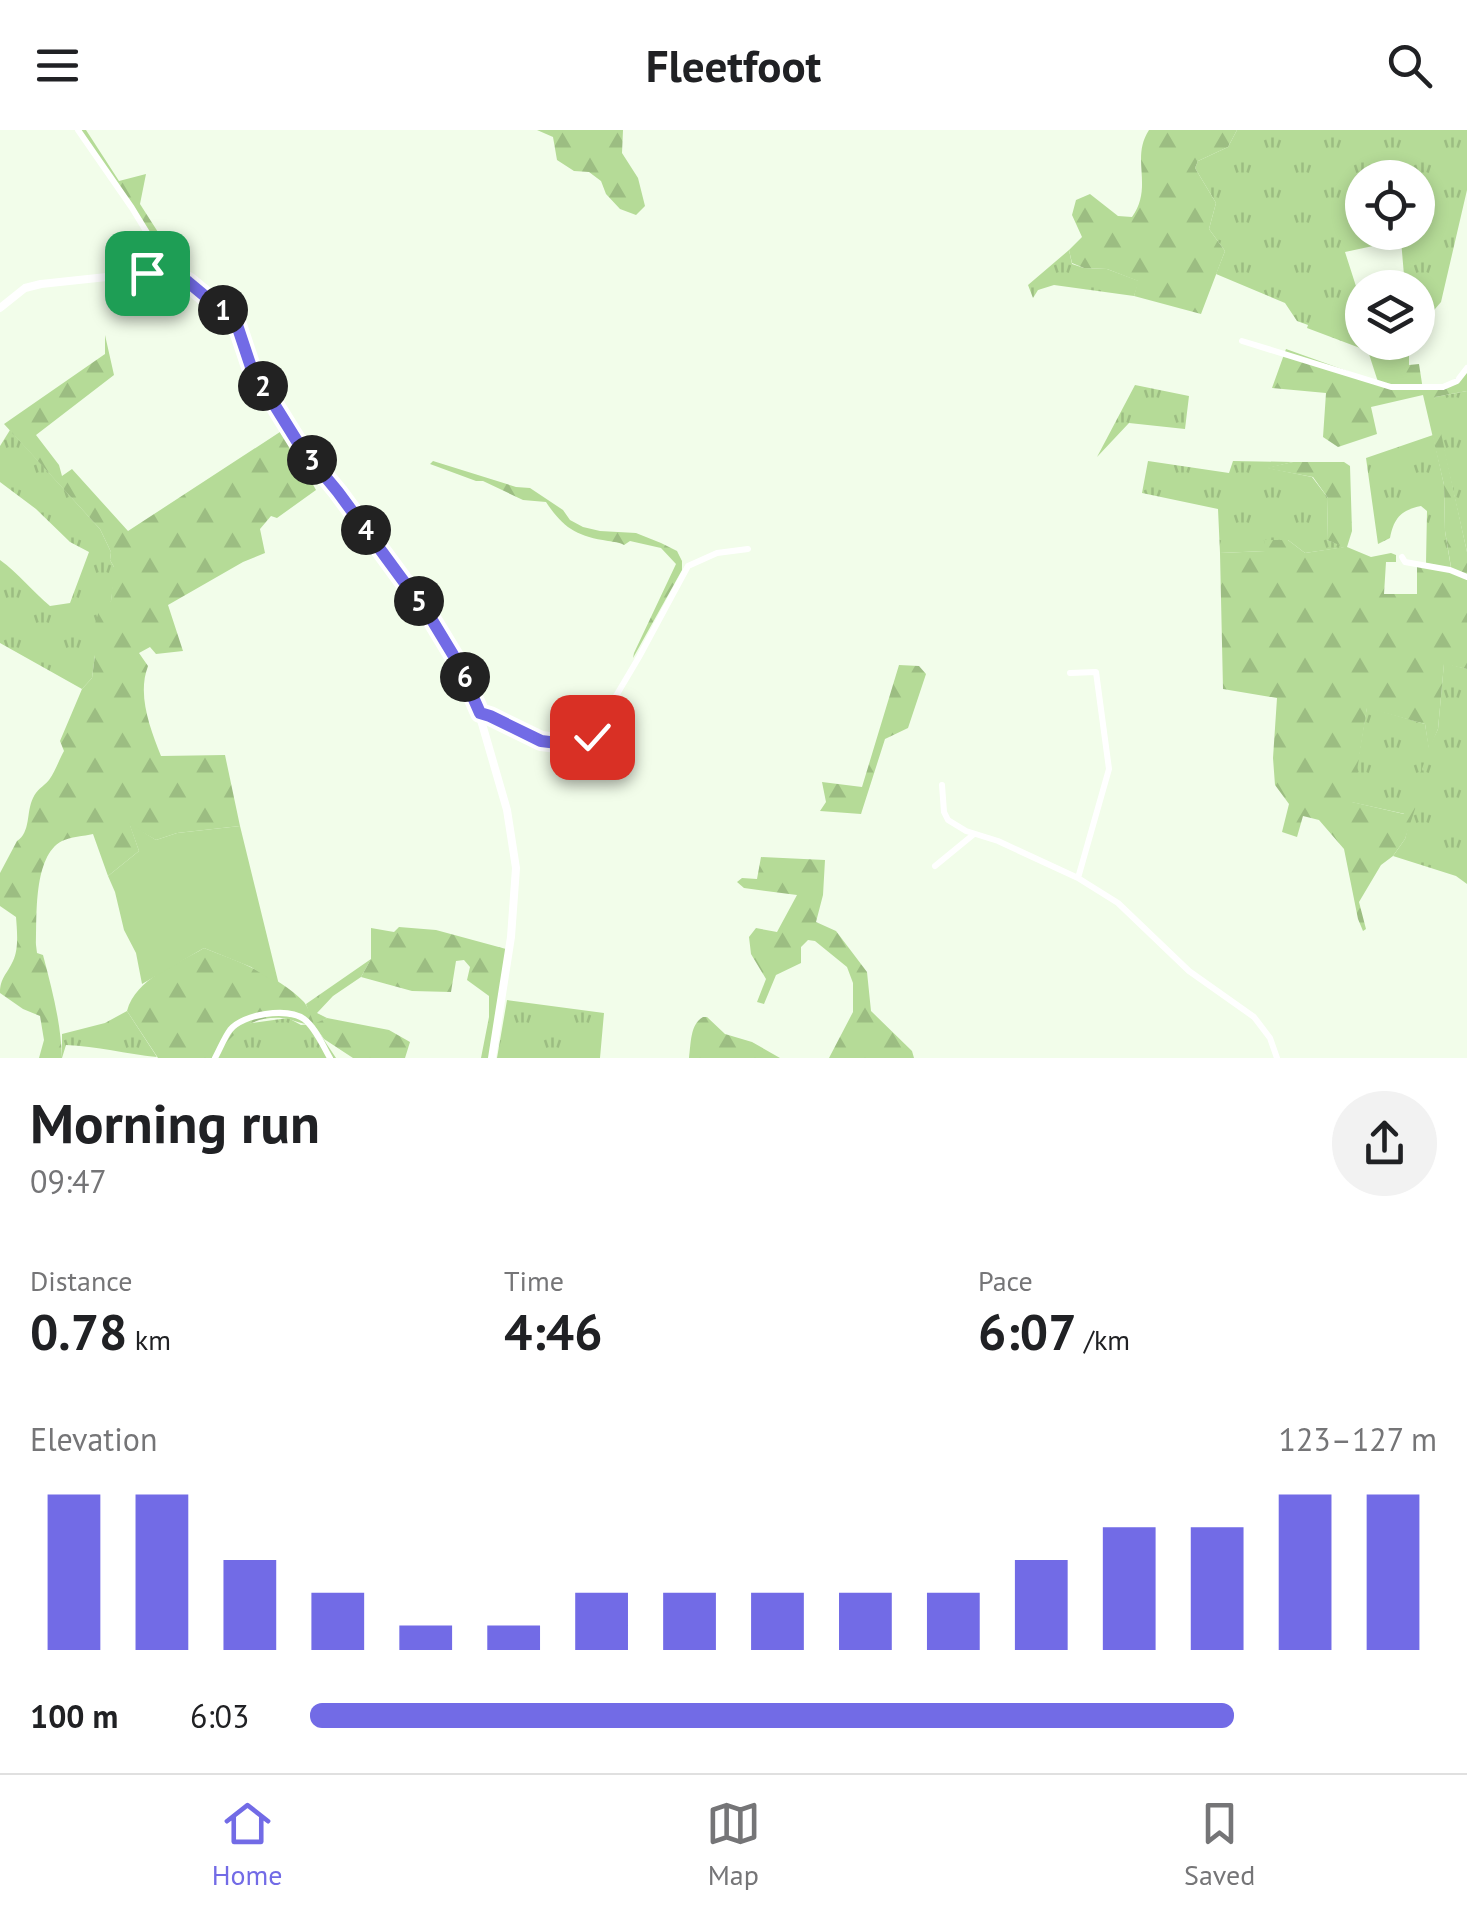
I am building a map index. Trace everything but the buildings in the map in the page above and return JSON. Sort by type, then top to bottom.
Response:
[{"type":"street","points":[[78,130],[171,272]]},
{"type":"street","points":[[0,308],[15,294],[33,286],[163,271],[188,282],[236,322],[251,367],[300,446],[432,620],[458,663],[479,710],[508,810],[516,868],[492,1058]]},
{"type":"street","points":[[1242,340],[1391,387],[1443,387],[1457,381],[1467,368]]},
{"type":"street","points":[[479,710],[541,741],[587,745],[688,566],[717,553],[748,549]]},
{"type":"street","points":[[1402,557],[1405,562],[1467,577]]},
{"type":"street","points":[[1070,673],[1096,672],[1109,759],[1108,780],[1078,878]]},
{"type":"street","points":[[942,785],[948,820],[1078,878],[1118,903],[1190,972],[1254,1017],[1270,1038],[1276,1058]]},
{"type":"street","points":[[935,866],[975,833]]},
{"type":"street","points":[[216,1058],[236,1025],[266,1013],[285,1013],[307,1022],[330,1058]]},
{"type":"green space","points":[[81,130],[86,130],[119,181],[146,174],[140,204],[181,268],[214,298],[174,270]]},
{"type":"green space","points":[[537,130],[623,130],[622,153],[638,178],[645,206],[636,215],[620,209],[606,194],[601,181],[557,160],[553,137]]},
{"type":"green space","points":[[1149,130],[1237,130],[1228,147],[1198,161],[1195,168],[1216,203],[1209,229],[1225,251],[1201,314],[1134,296],[1138,281],[1107,269],[1072,263],[1069,250],[1082,237],[1072,215],[1076,200],[1090,194],[1118,216],[1132,217],[1141,194],[1141,151]]},
{"type":"green space","points":[[1237,130],[1467,130],[1467,190],[1441,302],[1435,309],[1435,270],[1404,270],[1402,250],[1435,250],[1435,160],[1345,160],[1345,250],[1354,250],[1345,252],[1351,270],[1345,270],[1345,342],[1307,328],[1285,303],[1216,274],[1225,251],[1209,229],[1216,203],[1195,168],[1198,161],[1228,147]]},
{"type":"green space","points":[[1069,250],[1072,264],[1107,269],[1139,281],[1134,296],[1054,285],[1038,290],[1033,298],[1028,285]]},
{"type":"green space","points":[[105,335],[114,375],[36,435],[59,465],[62,476],[72,469],[128,531],[283,430],[316,490],[277,518],[271,516],[260,529],[265,553],[168,605],[183,651],[156,654],[150,647],[139,653],[148,666],[144,700],[161,756],[225,755],[240,826],[177,833],[156,840],[130,825],[139,851],[108,876],[93,834],[62,841],[53,849],[38,888],[36,945],[37,953],[43,955],[53,993],[62,1058],[39,1058],[44,1040],[40,1016],[0,993],[15,956],[17,939],[16,917],[0,906],[0,873],[24,832],[35,795],[51,777],[64,751],[60,741],[82,689],[92,678],[95,624],[99,611],[111,601],[114,567],[100,529],[4,424],[105,354]]},
{"type":"green space","points":[[1286,349],[1378,382],[1371,360],[1409,360],[1409,365],[1419,364],[1423,390],[1446,386],[1467,369],[1467,391],[1435,397],[1434,401],[1467,552],[1467,669],[1444,664],[1438,729],[1429,751],[1425,724],[1367,708],[1352,802],[1404,814],[1425,761],[1419,797],[1405,839],[1381,865],[1359,902],[1366,929],[1363,931],[1344,849],[1319,820],[1303,816],[1297,837],[1282,832],[1289,804],[1275,785],[1277,698],[1223,689],[1220,553],[1265,551],[1264,540],[1288,540],[1305,553],[1344,547],[1327,540],[1328,498],[1313,477],[1265,468],[1293,462],[1344,462],[1350,466],[1352,531],[1347,547],[1371,557],[1396,555],[1396,562],[1386,562],[1384,594],[1417,594],[1417,566],[1426,563],[1451,567],[1444,485],[1423,395],[1371,407],[1377,434],[1338,447],[1323,437],[1326,393],[1272,388]]},
{"type":"green space","points":[[1135,385],[1189,396],[1185,429],[1129,423],[1097,457]]},
{"type":"green space","points":[[1467,391],[1467,552],[1433,401],[1435,397]]},
{"type":"green space","points":[[10,430],[100,529],[111,552],[111,601],[92,678],[82,689],[0,643],[0,560],[50,606],[70,603],[89,552],[70,542],[0,482],[0,446]]},
{"type":"green space","points":[[1433,435],[1444,485],[1451,568],[1426,563],[1427,511],[1421,506],[1400,516],[1390,538],[1378,544],[1366,458]]},
{"type":"green space","points":[[433,461],[530,488],[583,527],[636,533],[677,551],[682,570],[633,658],[676,564],[661,548],[630,541],[624,545],[580,534],[565,525],[546,502],[523,500],[483,481],[430,464]]},
{"type":"green space","points":[[1148,461],[1229,473],[1233,461],[1293,462],[1268,468],[1312,477],[1328,498],[1327,540],[1346,547],[1305,553],[1288,540],[1265,540],[1266,551],[1220,553],[1218,509],[1142,493]]},
{"type":"green space","points":[[1444,663],[1467,669],[1467,884],[1456,876],[1393,856],[1405,839],[1424,767],[1405,814],[1351,802],[1367,707],[1425,724],[1429,748],[1438,729]]},
{"type":"green space","points":[[899,665],[919,666],[926,674],[908,728],[885,739],[861,814],[820,811],[826,802],[822,782],[862,787]]},
{"type":"green space","points":[[129,823],[156,840],[177,833],[240,826],[279,985],[251,967],[204,948],[142,984],[136,953],[124,930],[108,876],[139,851]]},
{"type":"green space","points":[[761,857],[825,860],[823,895],[816,922],[836,931],[867,972],[871,1011],[912,1051],[914,1058],[829,1058],[853,1012],[853,983],[847,967],[815,941],[808,940],[801,947],[801,963],[776,975],[764,1004],[757,1002],[766,979],[751,954],[749,937],[756,928],[777,932],[797,895],[744,888],[737,882],[742,878],[757,879]]},
{"type":"green space","points":[[399,927],[436,930],[506,949],[489,1058],[481,1058],[489,996],[467,980],[470,967],[464,960],[456,961],[451,992],[412,991],[361,977],[371,959],[371,928],[394,932]]},
{"type":"green space","points":[[204,948],[282,984],[304,1002],[314,1024],[327,1018],[389,1030],[410,1042],[405,1058],[353,1058],[324,1039],[314,1025],[270,1018],[250,1023],[213,1058],[158,1058],[127,1011],[148,981]]},
{"type":"green space","points":[[371,959],[361,977],[333,996],[317,1013],[327,1018],[314,1025],[336,1058],[213,1058],[245,1024],[288,1018],[301,1025],[313,1024],[306,1004]]},
{"type":"green space","points":[[507,1000],[604,1013],[600,1058],[497,1058]]},
{"type":"green space","points":[[127,1011],[157,1057],[66,1045],[62,1058],[62,1034],[105,1023]]},
{"type":"green space","points":[[703,1017],[725,1034],[752,1042],[780,1058],[689,1058],[693,1029]]},
{"type":"route","points":[[147,273],[171,272],[236,322],[251,367],[300,446],[432,620],[458,663],[480,713],[548,743],[583,746],[592,737]]}]
